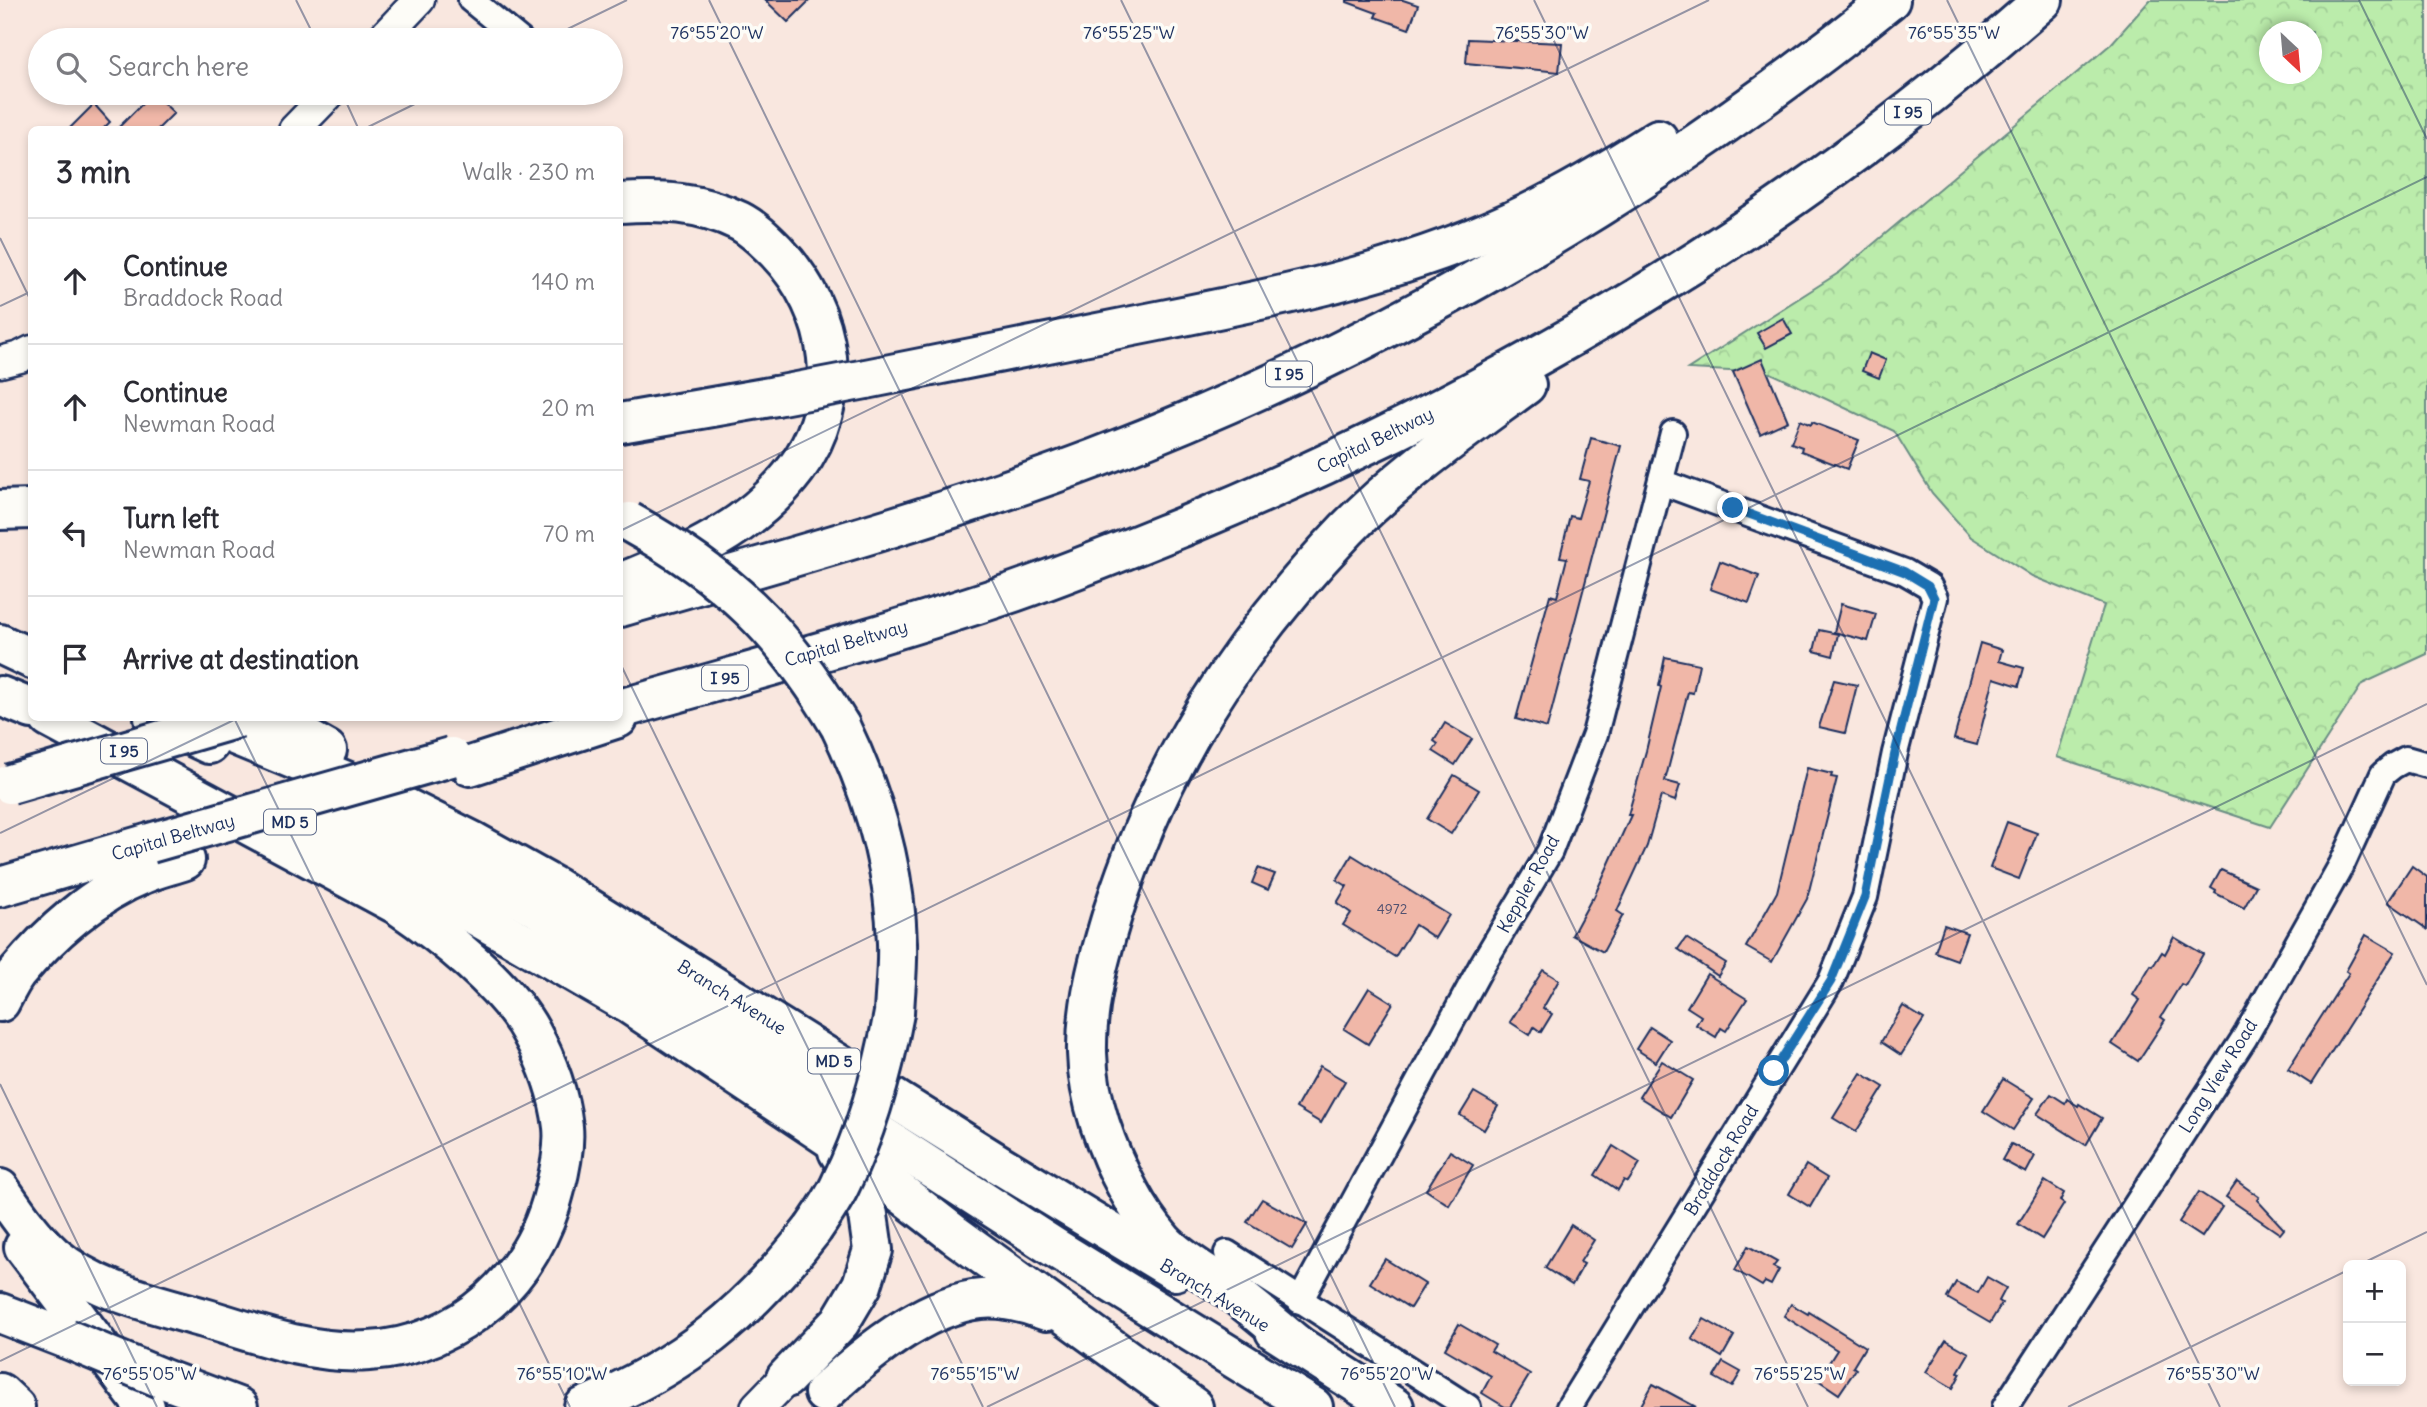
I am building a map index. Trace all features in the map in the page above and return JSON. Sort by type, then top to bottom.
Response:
[{"type":"highway","points":[[623,422],[866,379],[1294,295],[1388,268],[1452,246],[1555,200],[1643,148],[1823,34],[1871,0]]},
{"type":"highway","name":"I 95","points":[[623,606],[861,537],[996,494],[1097,458],[1205,413],[1321,359],[1423,308],[1545,240],[1657,170],[1843,38],[1889,0]]},
{"type":"highway","name":"Capital Beltway","points":[[623,708],[1017,591],[1231,507],[1352,452],[1469,393],[1596,323],[1766,216],[1904,115],[1991,46],[2043,0]]},
{"type":"highway","points":[[623,203],[659,201],[688,204],[740,222],[764,239],[802,282],[816,309],[824,334],[828,365],[826,404],[816,436],[796,468],[773,495],[748,518],[693,552],[623,582]]},
{"type":"highway","points":[[1296,1344],[1232,1292],[1165,1243],[1128,1190],[1108,1146],[1094,1100],[1087,1055],[1090,994],[1131,856],[1166,780],[1206,707],[1250,642],[1308,571],[1350,527],[1403,480],[1501,403],[1766,216]]},
{"type":"highway","points":[[0,510],[28,509]]},
{"type":"highway","points":[[584,1407],[659,1371],[707,1340],[746,1306],[782,1269],[813,1230],[841,1184],[865,1127],[883,1069],[894,1013],[898,944],[891,880],[877,816],[862,772],[840,726],[807,674],[750,607],[692,560],[624,520]]},
{"type":"highway","points":[[0,642],[28,651]]},
{"type":"highway","points":[[0,642],[28,657]]},
{"type":"highway","points":[[623,716],[831,648]]},
{"type":"highway","points":[[0,696],[28,707]]},
{"type":"highway","points":[[0,1189],[34,1235],[55,1256],[104,1286],[299,1346],[338,1352],[371,1351],[405,1345],[440,1334],[493,1299],[537,1243],[550,1210],[560,1169],[563,1129],[558,1097],[548,1066],[530,1029],[509,1001],[469,961],[430,927],[398,905],[56,721]]},
{"type":"highway","name":"MD 5","points":[[57,721],[348,847],[445,898],[629,1004],[830,1138],[955,1235],[1193,1407]]},
{"type":"highway","points":[[160,721],[410,839],[538,908],[691,1012],[1055,1248],[1313,1407]]},
{"type":"highway","name":"Branch Avenue","points":[[198,721],[380,794],[555,887],[1394,1407]]},
{"type":"highway","name":"I 95","points":[[3,786],[228,721]]},
{"type":"highway","points":[[275,721],[481,830],[559,879],[661,952]]},
{"type":"highway","name":"Capital Beltway","points":[[0,887],[150,844],[461,762],[580,721]]},
{"type":"highway","points":[[0,1002],[15,975],[46,942],[108,893],[142,874],[461,762],[605,721]]},
{"type":"highway","points":[[786,1378],[840,1322],[862,1285],[873,1250],[868,1215],[855,1179],[830,1138]]},
{"type":"highway","points":[[0,1209],[24,1247],[153,1392]]},
{"type":"highway","points":[[817,1400],[856,1362],[914,1322],[964,1302],[998,1298],[1033,1306],[1072,1320]]},
{"type":"highway","points":[[0,1313],[67,1339],[153,1392],[238,1407]]},
{"type":"highway","points":[[0,1393],[15,1407]]},
{"type":"main road","points":[[758,1407],[786,1378]]},
{"type":"street","points":[[392,28],[419,0]]},
{"type":"street","points":[[471,0],[505,28]]},
{"type":"street","points":[[299,126],[319,105]]},
{"type":"street","points":[[0,362],[28,352]]},
{"type":"street","name":"Keppler Road","points":[[1300,1301],[1482,965],[1550,851],[1595,734],[1673,433]]},
{"type":"street","name":"Braddock Road","points":[[1569,1407],[1831,981],[1865,897],[1934,598],[1928,586],[1905,572],[1661,482]]},
{"type":"street","name":"Long View Road","points":[[2004,1407],[2245,1037],[2342,864],[2384,774],[2406,759],[2427,765]]},
{"type":"street","points":[[1227,1253],[1468,1407]]},
{"type":"green space","points":[[2150,0],[2427,0],[2427,654],[2362,684],[2270,827],[2057,757],[2104,605],[2032,576],[1971,537],[1932,493],[1894,431],[1771,373],[1688,369],[1840,272],[2111,44]]},
{"type":"building","points":[[765,0],[810,0],[788,22]]},
{"type":"building","points":[[1347,0],[1403,0],[1418,5],[1409,29],[1375,17],[1377,13]]},
{"type":"building","points":[[1468,39],[1562,43],[1559,72],[1466,63]]},
{"type":"building","points":[[93,105],[110,122],[106,126],[72,126]]},
{"type":"building","points":[[141,105],[166,105],[174,113],[161,126],[120,126]]},
{"type":"building","points":[[1783,318],[1792,334],[1766,348],[1757,333]]},
{"type":"building","points":[[1869,353],[1886,360],[1879,378],[1862,371]]},
{"type":"building","points":[[1762,359],[1788,421],[1760,434],[1733,372]]},
{"type":"building","points":[[1800,420],[1859,440],[1847,469],[1801,451],[1802,447],[1791,443]]},
{"type":"building","points":[[1591,438],[1621,446],[1547,728],[1516,719],[1550,595],[1557,597],[1567,558],[1560,557],[1570,516],[1578,518],[1589,481],[1580,479]]},
{"type":"building","points":[[1720,561],[1759,576],[1749,603],[1710,589]]},
{"type":"building","points":[[1841,604],[1876,614],[1868,641],[1834,632]]},
{"type":"building","points":[[1819,630],[1838,634],[1833,656],[1814,651]]},
{"type":"building","points":[[1980,643],[2002,650],[1999,661],[2024,668],[2019,686],[1994,678],[1977,745],[1954,739]]},
{"type":"building","points":[[1665,657],[1699,664],[1693,693],[1688,692],[1665,781],[1680,785],[1675,801],[1661,796],[1647,846],[1617,911],[1623,915],[1603,952],[1572,935],[1593,899],[1631,815],[1628,815],[1661,687],[1659,686]]},
{"type":"building","points":[[1834,680],[1857,685],[1845,733],[1819,727]]},
{"type":"building","points":[[1445,723],[1472,739],[1455,765],[1433,751],[1438,744],[1434,741]]},
{"type":"building","points":[[1807,768],[1832,774],[1831,777],[1837,778],[1807,899],[1772,962],[1746,947],[1777,892]]},
{"type":"building","points":[[1454,775],[1479,790],[1451,834],[1427,819]]},
{"type":"building","points":[[2007,822],[2037,833],[2019,879],[1990,868]]},
{"type":"building","points":[[1352,855],[1449,915],[1435,938],[1415,925],[1395,957],[1343,925],[1351,913],[1337,903],[1347,886],[1337,880]]},
{"type":"building","points":[[2412,866],[2427,877],[2427,929],[2388,902]]},
{"type":"building","points":[[1258,868],[1275,874],[1268,890],[1252,883]]},
{"type":"building","points":[[2221,870],[2256,886],[2244,908],[2215,893],[2211,888]]},
{"type":"building","points":[[1944,925],[1967,933],[1957,960],[1935,952]]},
{"type":"building","points":[[2366,935],[2395,952],[2311,1084],[2288,1069],[2349,973],[2346,971]]},
{"type":"building","points":[[2174,937],[2203,954],[2185,986],[2181,984],[2161,1017],[2165,1020],[2138,1061],[2112,1044],[2140,1000],[2133,995],[2151,965],[2153,966],[2162,952],[2165,954]]},
{"type":"building","points":[[1686,938],[1726,963],[1718,976],[1678,949]]},
{"type":"building","points":[[1543,970],[1559,980],[1543,1008],[1552,1014],[1541,1032],[1534,1027],[1530,1035],[1510,1022]]},
{"type":"building","points":[[1707,974],[1747,999],[1726,1031],[1721,1028],[1716,1037],[1696,1025],[1701,1016],[1687,1007]]},
{"type":"building","points":[[1369,988],[1393,1003],[1368,1044],[1344,1029]]},
{"type":"building","points":[[1903,1006],[1924,1019],[1901,1055],[1881,1042]]},
{"type":"building","points":[[1650,1027],[1670,1040],[1656,1062],[1636,1049]]},
{"type":"building","points":[[1662,1061],[1693,1080],[1671,1117],[1639,1097]]},
{"type":"building","points":[[1320,1066],[1345,1081],[1321,1123],[1296,1108]]},
{"type":"building","points":[[1861,1073],[1884,1087],[1856,1132],[1833,1118]]},
{"type":"building","points":[[2003,1079],[2034,1098],[2013,1130],[1983,1111]]},
{"type":"building","points":[[1474,1092],[1498,1106],[1484,1130],[1460,1115]]},
{"type":"building","points":[[2051,1094],[2065,1103],[2067,1099],[2078,1106],[2079,1104],[2102,1118],[2086,1145],[2037,1114]]},
{"type":"building","points":[[2011,1144],[2035,1156],[2026,1173],[2002,1160]]},
{"type":"building","points":[[1613,1146],[1640,1163],[1628,1182],[1624,1180],[1618,1190],[1595,1175]]},
{"type":"building","points":[[1450,1151],[1473,1165],[1449,1205],[1426,1190]]},
{"type":"building","points":[[1806,1165],[1827,1178],[1810,1207],[1789,1194]]},
{"type":"building","points":[[2045,1181],[2064,1193],[2060,1201],[2064,1204],[2042,1239],[2018,1224]]},
{"type":"building","points":[[2237,1181],[2259,1197],[2257,1200],[2284,1229],[2280,1234],[2226,1197]]},
{"type":"building","points":[[2199,1192],[2222,1207],[2202,1237],[2179,1222]]},
{"type":"building","points":[[1262,1199],[1307,1224],[1292,1249],[1247,1222]]},
{"type":"building","points":[[1571,1225],[1594,1240],[1580,1262],[1584,1264],[1572,1285],[1545,1268]]},
{"type":"building","points":[[1748,1246],[1777,1262],[1773,1267],[1779,1270],[1771,1285],[1765,1282],[1762,1286],[1735,1270]]},
{"type":"building","points":[[1385,1259],[1425,1284],[1410,1308],[1370,1283]]},
{"type":"building","points":[[1987,1277],[2006,1288],[1999,1301],[2002,1303],[1990,1323],[1947,1298],[1956,1282],[1978,1293]]},
{"type":"building","points":[[1791,1304],[1808,1314],[1809,1312],[1865,1347],[1853,1367],[1856,1369],[1839,1394],[1818,1380],[1837,1350],[1784,1316]]},
{"type":"building","points":[[1704,1319],[1734,1336],[1722,1357],[1692,1339]]},
{"type":"building","points":[[1459,1324],[1495,1345],[1491,1351],[1530,1374],[1510,1407],[1505,1407],[1482,1393],[1491,1376],[1445,1349]]},
{"type":"building","points":[[1946,1340],[1969,1353],[1958,1372],[1961,1373],[1953,1388],[1926,1372]]},
{"type":"building","points":[[1723,1362],[1741,1372],[1732,1387],[1714,1377]]},
{"type":"building","points":[[1653,1384],[1696,1407],[1640,1407]]},
{"type":"route","points":[[1733,508],[1905,572],[1928,586],[1934,598],[1932,616],[1917,663],[1895,753],[1865,897],[1831,981],[1774,1071]]}]
